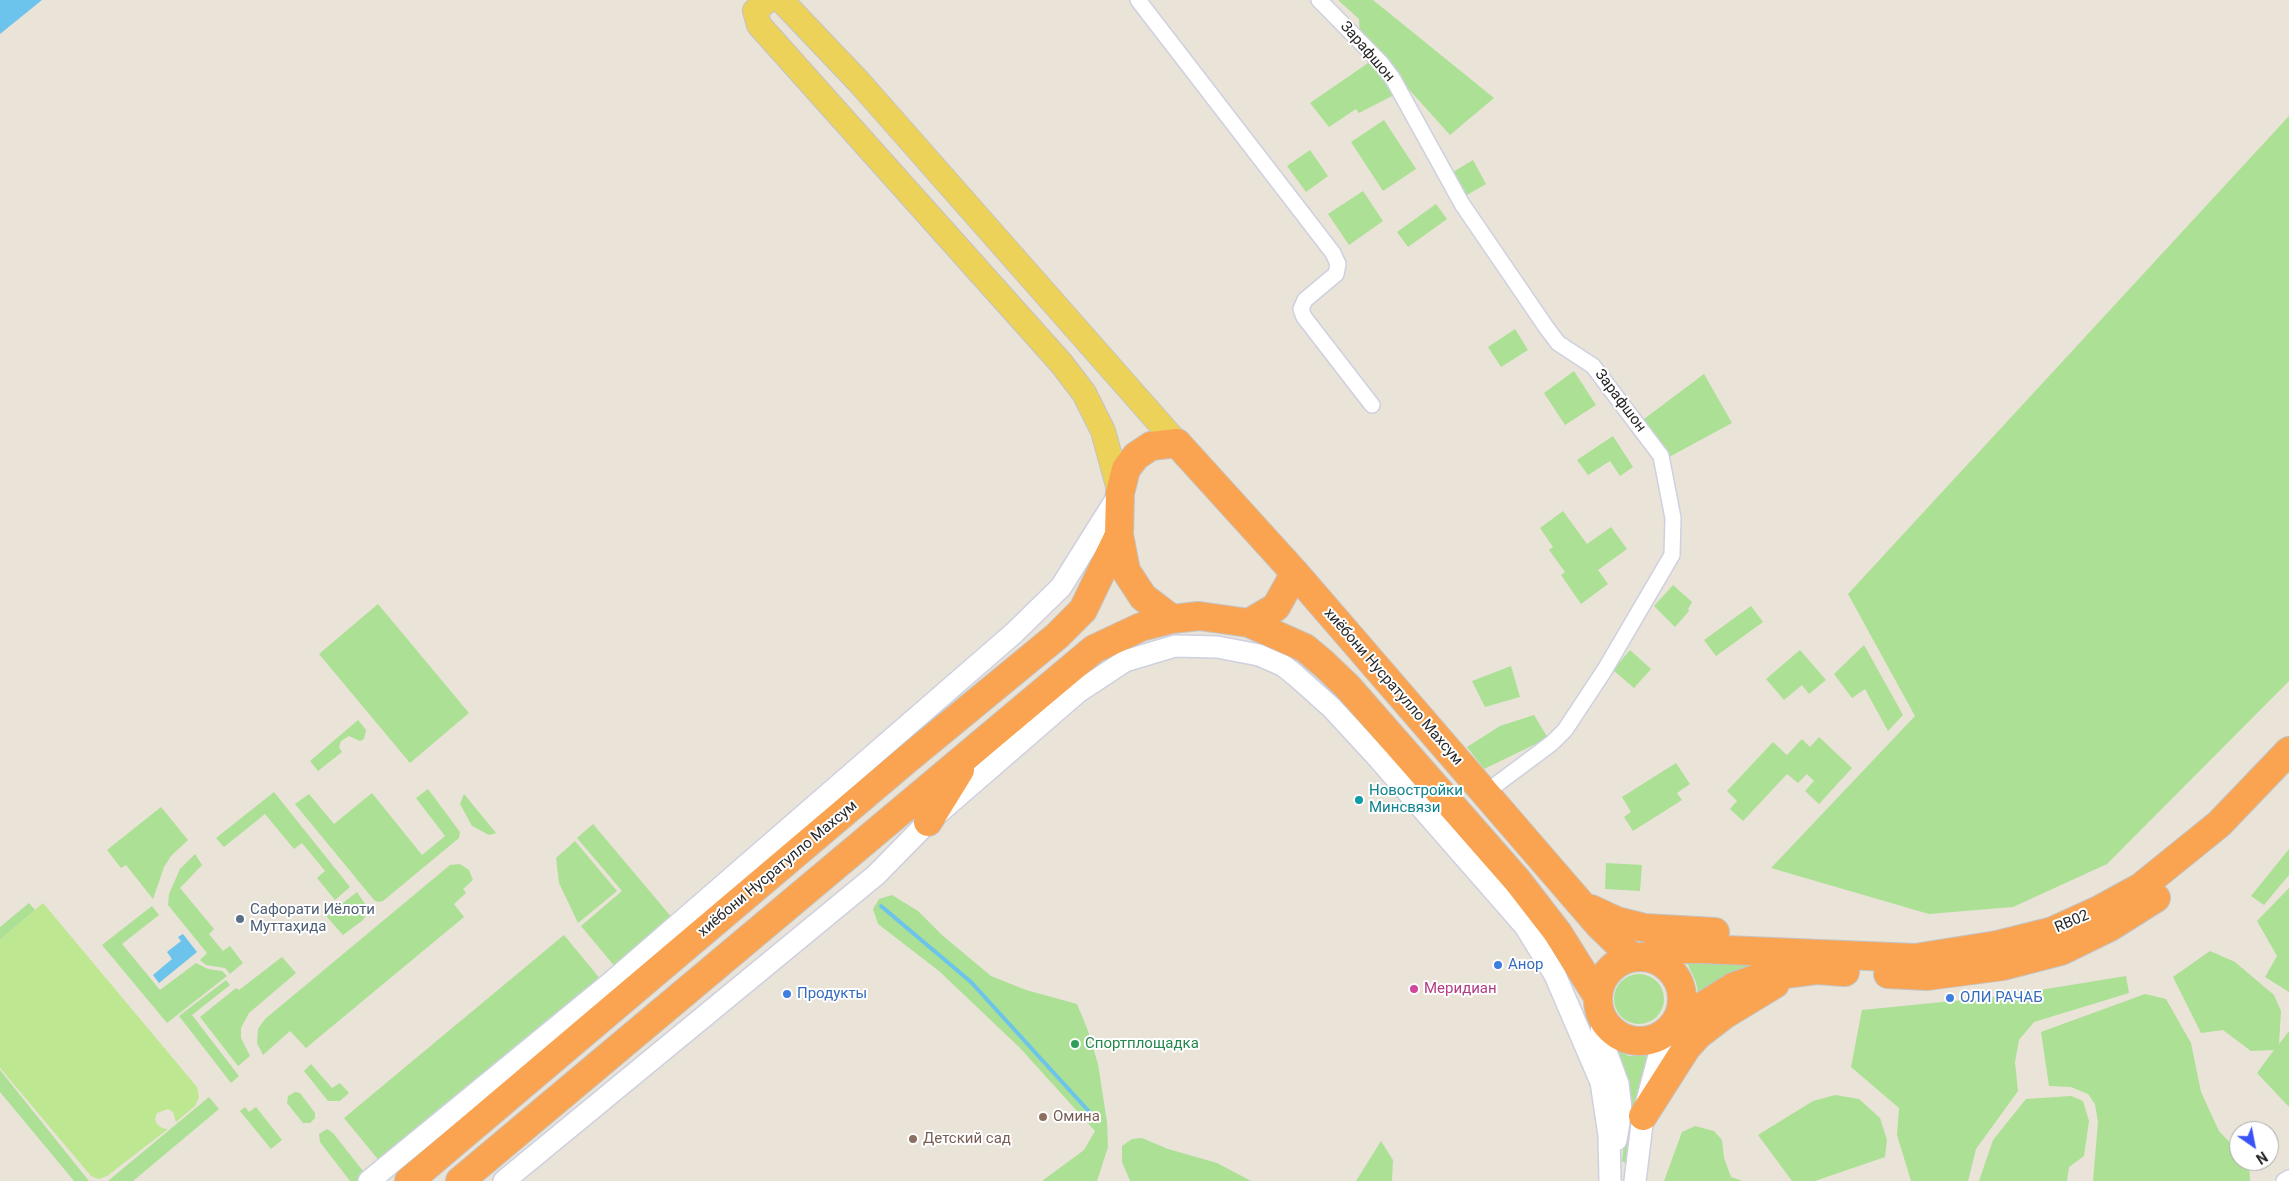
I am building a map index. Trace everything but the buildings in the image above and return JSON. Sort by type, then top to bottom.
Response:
[{"type":"highway","name":"хиёбони Нусратулло Махсум","points":[[1177,443],[1295,573],[1600,925],[1639,957]]},
{"type":"highway","points":[[1172,619],[1143,597],[1126,571],[1119,535],[1120,493],[1126,469],[1136,456],[1151,446],[1177,443]]},
{"type":"highway","name":"хиёбони Нусратулло Махсум","points":[[409,1181],[905,761],[1057,636],[1083,610],[1119,535]]},
{"type":"highway","points":[[1249,623],[1276,607],[1295,573]]},
{"type":"highway","points":[[460,1181],[1094,649],[1141,627],[1172,619],[1199,616],[1249,623],[1305,648],[1347,686],[1517,880],[1558,933],[1618,1036],[1630,1040],[1654,1038],[1733,986],[1803,965]]},
{"type":"highway","points":[[928,822],[972,750]]},
{"type":"highway","name":"RB02","points":[[1803,965],[1915,958],[1996,946],[2053,931],[2099,910],[2141,887],[2219,824],[2289,751]]},
{"type":"highway","name":"RB02","points":[[1803,965],[1927,976],[2003,966],[2061,951],[2110,927],[2184,877],[2289,775]]},
{"type":"highway","points":[[1586,907],[1618,921],[1633,925],[1748,934],[1803,965]]},
{"type":"highway","points":[[1524,926],[1558,933]]},
{"type":"highway","points":[[1600,1008],[1600,986],[1612,967],[1639,957],[1680,949],[1803,965]]},
{"type":"highway","points":[[1639,957],[1665,965],[1679,982],[1682,1004],[1669,1028]]},
{"type":"highway","points":[[1644,1116],[1687,1047],[1698,1035],[1724,1015],[1803,965]]},
{"type":"main road","points":[[768,0],[755,11],[760,25],[1062,363],[1084,393],[1103,431],[1120,493]]},
{"type":"main road","points":[[781,0],[858,82],[1177,443]]},
{"type":"main road","points":[[833,107],[858,82]]},
{"type":"street","points":[[1138,0],[1333,253],[1338,264],[1336,274],[1304,300],[1301,309],[1304,317],[1372,405]]},
{"type":"street","name":"Зарафшон","points":[[1319,0],[1381,63],[1393,79],[1462,204],[1546,327],[1558,343],[1593,366],[1661,456],[1673,518],[1672,554],[1604,671],[1565,730],[1552,744],[1485,793]]},
{"type":"street","points":[[369,1181],[614,980],[1014,633],[1061,587],[1120,493]]},
{"type":"street","points":[[504,1181],[876,875],[928,822],[1078,692],[1126,661],[1176,646],[1217,647],[1259,655],[1284,666],[1332,708],[1524,926],[1555,975],[1601,1082],[1609,1135],[1610,1181]]},
{"type":"street","points":[[1600,1008],[1601,1038],[1618,1084],[1620,1110],[1610,1181]]},
{"type":"street","points":[[1635,1181],[1644,1116],[1669,1028]]},
{"type":"street","points":[[2284,1181],[2289,1178]]},
{"type":"green space","points":[[1338,0],[1373,0],[1494,98],[1450,135],[1360,35],[1359,19]]},
{"type":"green space","points":[[1371,61],[1396,94],[1359,113],[1356,109],[1329,127],[1310,103]]},
{"type":"green space","points":[[2289,116],[2289,681],[2107,864],[2013,907],[1929,914],[1771,868],[1915,716],[1848,594]]},
{"type":"green space","points":[[1384,120],[1416,169],[1383,191],[1351,142]]},
{"type":"green space","points":[[1310,150],[1328,176],[1306,192],[1287,166]]},
{"type":"green space","points":[[1473,160],[1486,184],[1467,195],[1453,172]]},
{"type":"green space","points":[[1363,191],[1383,221],[1349,245],[1328,214]]},
{"type":"green space","points":[[1436,204],[1447,219],[1408,247],[1397,232]]},
{"type":"green space","points":[[1515,329],[1528,350],[1501,367],[1488,347]]},
{"type":"green space","points":[[1574,371],[1596,405],[1565,425],[1544,393]]},
{"type":"green space","points":[[1704,374],[1732,423],[1669,457],[1644,419]]},
{"type":"green space","points":[[1613,436],[1633,467],[1620,476],[1610,461],[1588,475],[1577,460]]},
{"type":"green space","points":[[1563,511],[1587,544],[1611,527],[1627,549],[1598,570],[1608,584],[1581,604],[1561,575],[1565,572],[1549,550],[1553,547],[1540,528]]},
{"type":"green space","points":[[1673,585],[1692,602],[1688,609],[1689,611],[1675,627],[1654,606]]},
{"type":"green space","points":[[378,604],[469,713],[410,763],[319,654]]},
{"type":"green space","points":[[1751,606],[1763,622],[1716,656],[1704,640]]},
{"type":"green space","points":[[1864,645],[1903,715],[1888,731],[1865,689],[1852,698],[1834,674]]},
{"type":"green space","points":[[1630,650],[1651,669],[1634,688],[1613,670]]},
{"type":"green space","points":[[1800,650],[1826,680],[1809,694],[1802,685],[1784,700],[1766,679]]},
{"type":"green space","points":[[1511,666],[1520,697],[1485,707],[1472,681]]},
{"type":"green space","points":[[1534,715],[1548,738],[1484,769],[1467,747],[1500,726]]},
{"type":"green space","points":[[358,720],[366,730],[364,739],[360,741],[349,736],[341,741],[339,747],[342,752],[318,771],[310,761]]},
{"type":"green space","points":[[1819,737],[1852,768],[1819,804],[1805,791],[1814,781],[1807,774],[1798,783],[1787,774],[1743,821],[1730,809],[1737,801],[1727,791],[1773,742],[1787,755],[1802,739],[1810,747]]},
{"type":"green space","points":[[1676,763],[1690,784],[1677,793],[1682,800],[1633,831],[1624,817],[1631,812],[1622,797]]},
{"type":"green space","points":[[428,789],[460,832],[459,838],[383,901],[378,902],[374,900],[295,804],[309,794],[334,824],[372,793],[422,855],[445,836],[416,798]]},
{"type":"green space","points":[[274,792],[350,887],[335,900],[317,878],[325,871],[302,843],[294,849],[265,814],[224,847],[216,838]]},
{"type":"green space","points":[[464,794],[496,833],[489,835],[472,826],[460,804]]},
{"type":"green space","points":[[161,807],[188,840],[171,856],[164,867],[153,899],[126,865],[121,868],[107,850]]},
{"type":"green space","points":[[593,824],[679,926],[621,974],[581,926],[622,891],[577,838]]},
{"type":"green space","points":[[575,841],[617,891],[578,923],[559,883],[556,858]]},
{"type":"green space","points":[[2289,849],[2289,875],[2264,905],[2251,896]]},
{"type":"green space","points":[[195,854],[202,865],[180,888],[214,929],[209,934],[223,951],[230,946],[243,963],[230,974],[225,968],[206,965],[200,960],[207,953],[168,905],[169,894],[180,869]]},
{"type":"green space","points":[[1606,863],[1642,865],[1640,891],[1605,889]]},
{"type":"green space","points":[[460,864],[469,870],[473,880],[463,889],[466,893],[454,904],[464,917],[306,1048],[290,1031],[263,1055],[257,1043],[258,1029],[265,1019],[450,865]]},
{"type":"green space","points":[[2289,888],[2289,992],[2265,977],[2277,956],[2257,921]]},
{"type":"green space","points":[[357,892],[369,910],[363,920],[343,935],[326,916]]},
{"type":"green space","points":[[892,895],[918,911],[942,935],[991,976],[1026,990],[1077,1004],[1087,1028],[1098,1064],[1107,1122],[1108,1147],[1097,1181],[1042,1181],[1084,1150],[1095,1131],[1020,1048],[939,971],[878,924],[873,909],[879,899]]},
{"type":"green space","points":[[29,903],[35,910],[0,940],[0,927]]},
{"type":"green space","points":[[43,903],[197,1087],[199,1097],[195,1106],[176,1122],[173,1112],[168,1109],[157,1113],[155,1119],[157,1124],[162,1128],[168,1129],[107,1176],[99,1179],[91,1176],[0,1068],[0,940]]},
{"type":"green space","points":[[152,906],[159,915],[122,944],[160,990],[196,963],[208,969],[222,971],[227,976],[167,1023],[102,945]]},
{"type":"green space","points":[[564,935],[606,986],[385,1168],[344,1118]]},
{"type":"green space","points":[[2210,951],[2235,962],[2274,995],[2281,1011],[2279,1044],[2289,1031],[2289,1107],[2257,1073],[2274,1050],[2251,1051],[2223,1030],[2201,1033],[2173,977]]},
{"type":"green space","points":[[1678,955],[1782,959],[1699,999],[1696,982],[1688,965]]},
{"type":"green space","points":[[282,957],[296,973],[249,1013],[241,1028],[241,1038],[250,1056],[238,1066],[200,1017],[236,988],[239,990]]},
{"type":"green space","points":[[1634,974],[1644,974],[1657,981],[1664,994],[1664,1004],[1657,1017],[1644,1024],[1634,1024],[1625,1020],[1618,1013],[1614,1004],[1614,994],[1618,985],[1625,978]]},
{"type":"green space","points":[[2126,976],[2129,993],[2034,1022],[2019,1040],[2015,1062],[2018,1091],[1976,1149],[1968,1181],[1911,1181],[1897,1135],[1899,1108],[1851,1067],[1862,1010],[2003,996]]},
{"type":"green space","points":[[226,980],[230,985],[192,1015],[239,1076],[231,1083],[179,1016]]},
{"type":"green space","points":[[2145,994],[2166,999],[2191,1043],[2201,1092],[2219,1131],[2229,1142],[2229,1171],[2249,1171],[2250,1181],[2093,1181],[2098,1122],[2095,1104],[2088,1094],[2071,1087],[2049,1086],[2041,1032]]},
{"type":"green space","points":[[1616,1050],[1629,1056],[1654,1055],[1627,1164],[1622,1161],[1626,1128]]},
{"type":"green space","points":[[311,1064],[332,1088],[340,1083],[349,1093],[340,1101],[328,1101],[304,1071]]},
{"type":"green space","points":[[0,1070],[89,1181],[74,1181],[0,1092]]},
{"type":"green space","points":[[295,1092],[300,1093],[315,1113],[315,1118],[310,1123],[303,1123],[287,1103],[288,1096]]},
{"type":"green space","points":[[1835,1095],[1859,1099],[1880,1118],[1887,1140],[1885,1157],[1815,1181],[1792,1181],[1758,1135],[1813,1101]]},
{"type":"green space","points":[[2071,1096],[2083,1101],[2089,1121],[2084,1156],[2069,1167],[2067,1181],[1979,1181],[1993,1140],[2026,1099]]},
{"type":"green space","points":[[209,1097],[219,1109],[133,1181],[108,1181]]},
{"type":"green space","points":[[245,1107],[249,1112],[256,1107],[282,1140],[271,1149],[240,1111]]},
{"type":"green space","points":[[1695,1126],[1714,1131],[1722,1140],[1724,1158],[1731,1177],[1743,1181],[1664,1181],[1682,1132]]},
{"type":"green space","points":[[327,1129],[333,1133],[363,1171],[359,1181],[350,1181],[320,1142],[319,1134]]},
{"type":"green space","points":[[1142,1138],[1168,1149],[1217,1163],[1251,1181],[1130,1181],[1122,1162],[1122,1146],[1132,1139]]},
{"type":"green space","points":[[1381,1141],[1393,1160],[1392,1181],[1356,1181]]},
{"type":"water","points":[[0,0],[42,0],[0,34]]},
{"type":"water","points":[[183,934],[197,952],[159,983],[153,975],[172,959],[167,952],[181,941],[178,937]]},
{"type":"waterway","points":[[881,906],[971,982],[1094,1117]]},
{"type":"place","name":"Новостройки Минсвязи","points":[[1359,800]]},
{"type":"place","name":"Сафорати Иёлоти Муттаҳида","points":[[240,919]]},
{"type":"place","name":"Анор","points":[[1498,965]]},
{"type":"place","name":"Меридиан","points":[[1414,989]]},
{"type":"place","name":"Продукты","points":[[787,994]]},
{"type":"place","name":"ОЛИ РАЧАБ","points":[[1950,998]]},
{"type":"place","name":"Спортплощадка","points":[[1075,1044]]},
{"type":"place","name":"Омина","points":[[1043,1117]]},
{"type":"place","name":"Детский сад","points":[[913,1139]]}]
